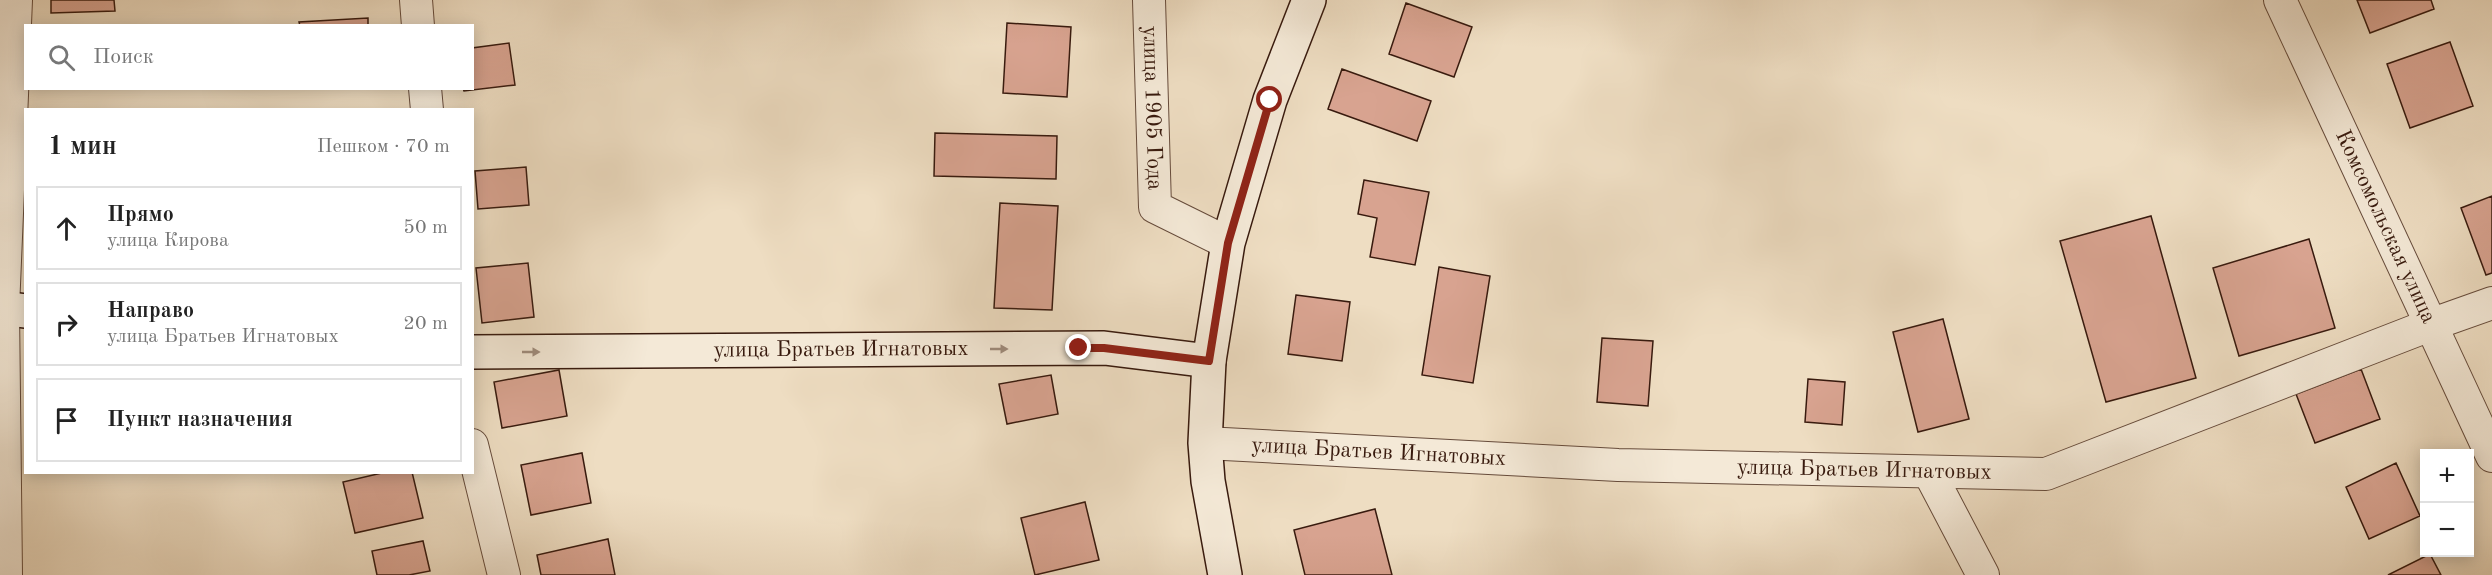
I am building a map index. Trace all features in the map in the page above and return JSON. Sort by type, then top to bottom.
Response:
[{"type":"street","points":[[6,575],[16,0]]},
{"type":"street","points":[[416,0],[418,24]]},
{"type":"street","name":"улица 1905 Года","points":[[1149,0],[1155,207],[1228,243]]},
{"type":"street","points":[[1225,575],[1208,481],[1205,443],[1209,361],[1228,243],[1270,100],[1309,0]]},
{"type":"street","name":"Комсомольская улица","points":[[2280,0],[2492,456]]},
{"type":"street","points":[[424,90],[427,108]]},
{"type":"street","name":"улица Братьев Игнатовых","points":[[1205,443],[1618,465],[2046,474],[2492,303]]},
{"type":"street","name":"улица Братьев Игнатовых","points":[[474,352],[1104,348],[1209,361]]},
{"type":"street","points":[[474,453],[504,575]]},
{"type":"street","points":[[1929,472],[1983,575]]},
{"type":"building","points":[[51,0],[114,0],[115,11],[51,13]]},
{"type":"building","points":[[2357,0],[2431,0],[2434,9],[2370,33]]},
{"type":"building","points":[[1406,3],[1472,27],[1454,77],[1389,54]]},
{"type":"building","points":[[368,18],[368,24],[300,24],[299,22]]},
{"type":"building","points":[[1007,23],[1071,27],[1067,97],[1003,93]]},
{"type":"building","points":[[2450,42],[2473,106],[2410,128],[2387,64]]},
{"type":"building","points":[[509,43],[515,85],[474,90],[474,48]]},
{"type":"building","points":[[1342,69],[1431,101],[1417,141],[1328,109]]},
{"type":"building","points":[[935,133],[1057,136],[1056,179],[934,176]]},
{"type":"building","points":[[526,167],[529,205],[478,209],[475,171]]},
{"type":"building","points":[[1364,180],[1429,192],[1415,265],[1370,257],[1377,218],[1358,214]]},
{"type":"building","points":[[2492,196],[2492,273],[2486,275],[2461,208]]},
{"type":"building","points":[[1000,203],[1058,206],[1052,310],[994,308]]},
{"type":"building","points":[[2151,216],[2196,378],[2106,402],[2060,241]]},
{"type":"building","points":[[2309,239],[2335,328],[2239,356],[2213,268]]},
{"type":"building","points":[[528,263],[534,317],[482,323],[476,268]]},
{"type":"building","points":[[1439,267],[1490,276],[1473,383],[1422,375]]},
{"type":"building","points":[[1296,295],[1350,302],[1342,361],[1288,354]]},
{"type":"building","points":[[1943,319],[1969,419],[1918,432],[1893,332]]},
{"type":"building","points":[[1602,338],[1653,341],[1648,406],[1597,402]]},
{"type":"building","points":[[2361,369],[2380,419],[2315,443],[2296,394]]},
{"type":"building","points":[[559,370],[567,416],[502,428],[494,382]]},
{"type":"building","points":[[1051,375],[1058,414],[1007,424],[999,384]]},
{"type":"building","points":[[1808,379],[1845,382],[1842,425],[1805,422]]},
{"type":"building","points":[[582,453],[591,503],[531,515],[521,465]]},
{"type":"building","points":[[2396,463],[2420,516],[2369,539],[2346,487]]},
{"type":"building","points":[[377,474],[412,474],[423,518],[355,533],[343,482]]},
{"type":"building","points":[[1085,502],[1099,560],[1035,575],[1021,518]]},
{"type":"building","points":[[1375,509],[1392,575],[1305,575],[1294,530]]},
{"type":"building","points":[[608,539],[615,575],[541,575],[537,555]]},
{"type":"building","points":[[423,541],[430,571],[409,575],[377,575],[372,551]]},
{"type":"building","points":[[2424,557],[2432,557],[2441,575],[2388,575]]},
{"type":"route","points":[[1079,348],[1104,348],[1209,361],[1228,243],[1270,100]]}]
